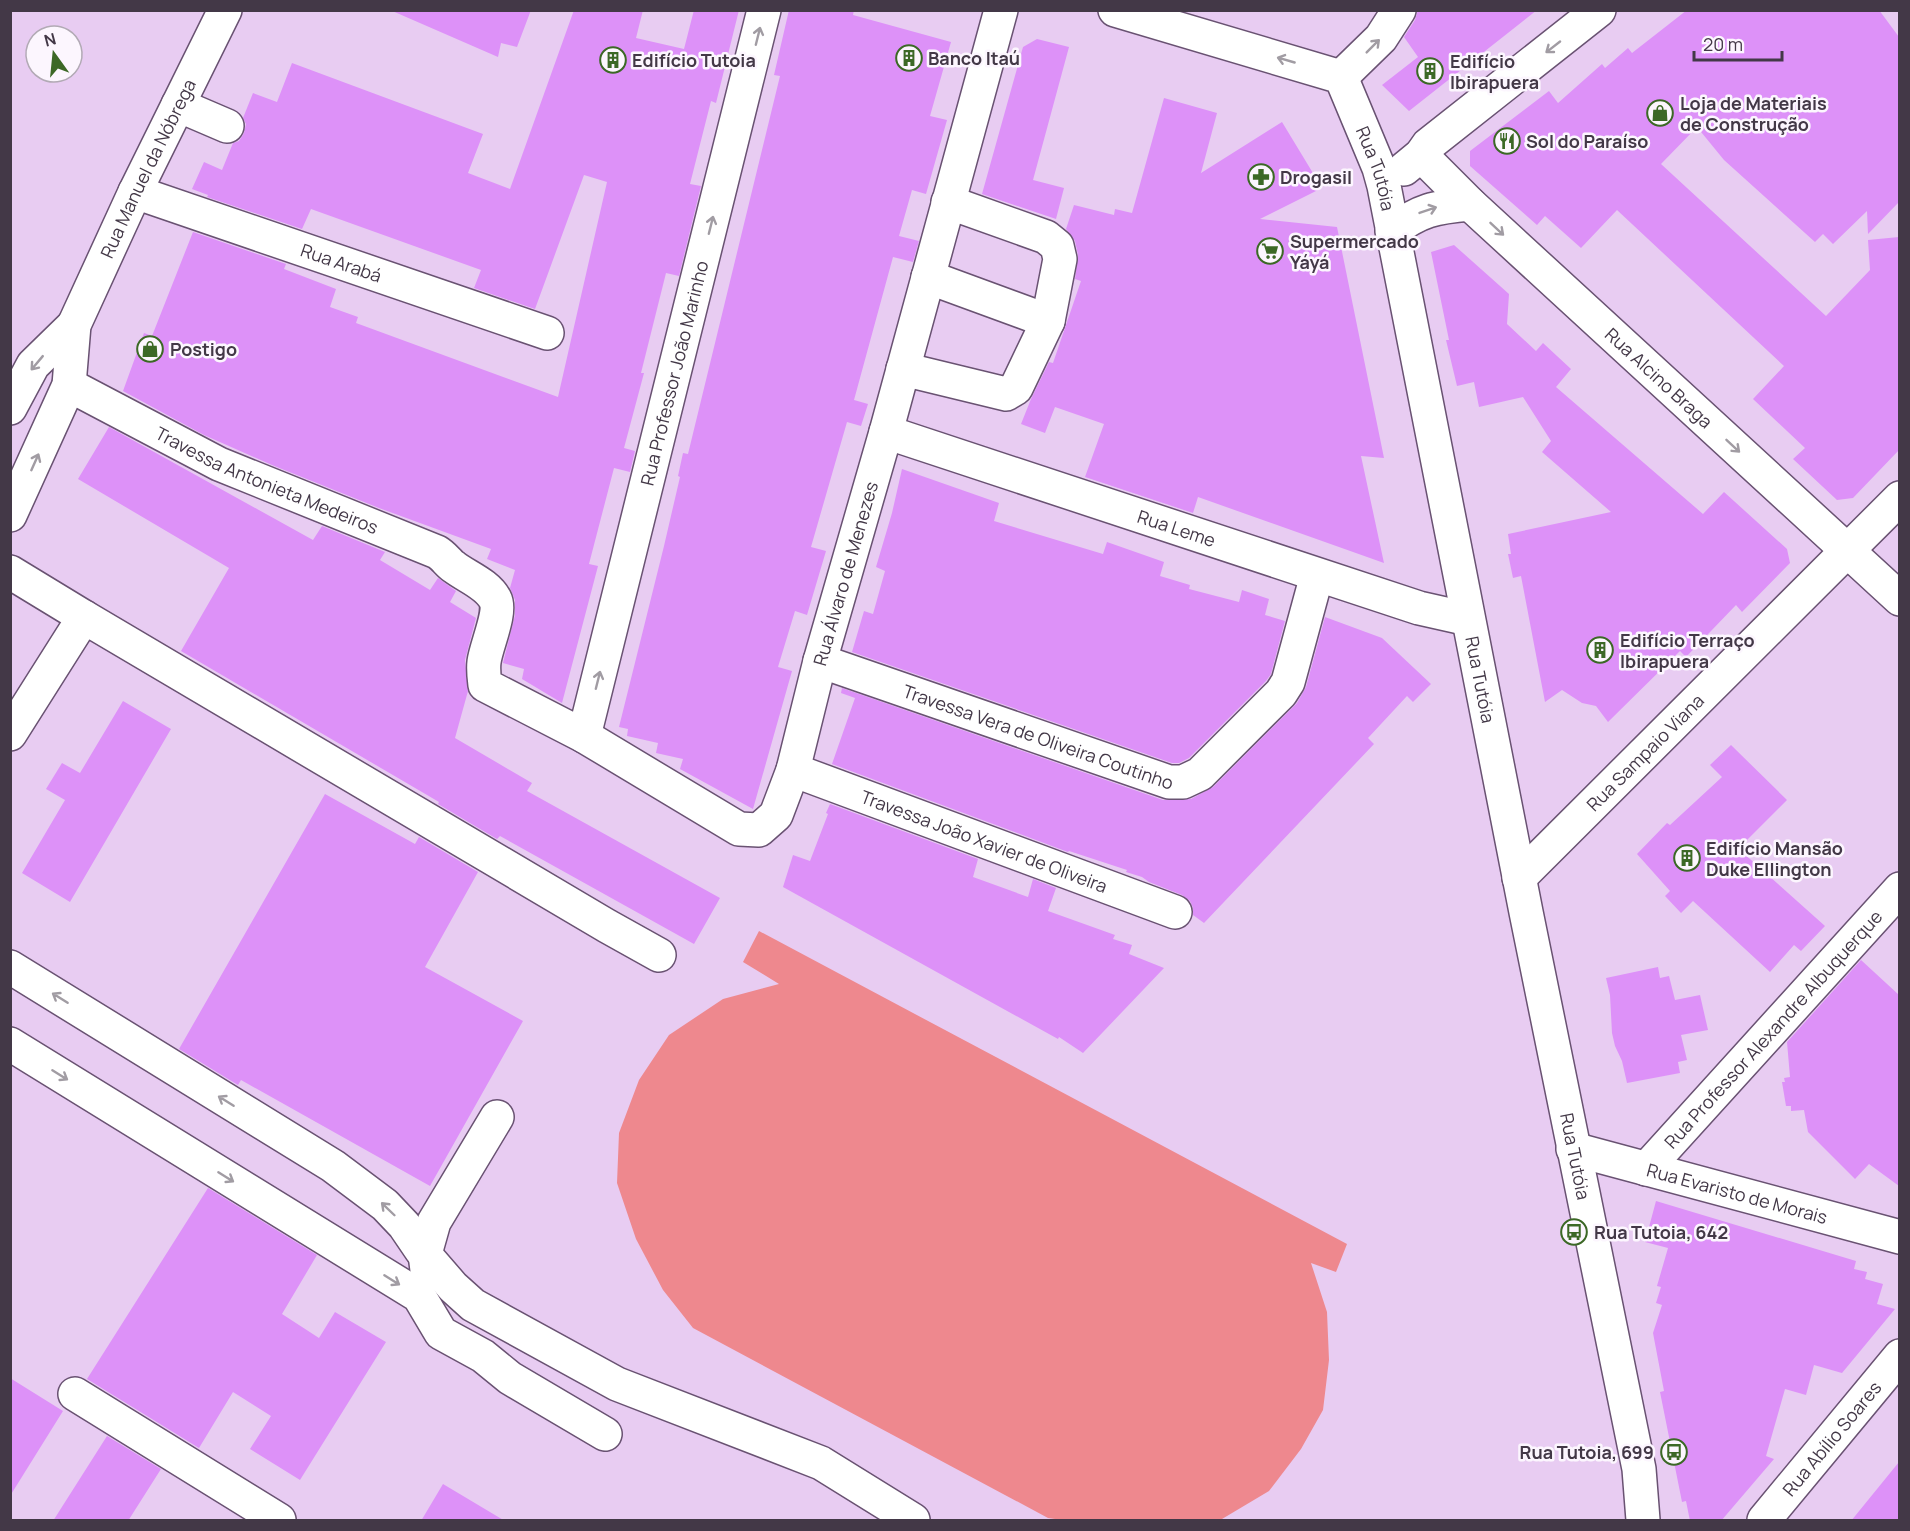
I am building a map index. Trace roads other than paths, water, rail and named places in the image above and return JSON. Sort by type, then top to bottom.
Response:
[{"type":"street","name":"Rua Manuel da Nóbrega","points":[[10,515],[69,385],[74,325],[135,192],[225,10]]},
{"type":"street","name":"Rua Professor João Marinho","points":[[584,736],[764,10]]},
{"type":"street","name":"Rua Álvaro de Menezes","points":[[485,685],[584,736],[739,829],[759,830],[776,814],[793,770],[820,661],[886,432],[1001,10]]},
{"type":"street","points":[[1115,10],[1341,77],[1381,38],[1399,10]]},
{"type":"street","points":[[1384,186],[1421,155],[1428,145],[1599,10]]},
{"type":"street","name":"Rua Tutóia","points":[[1341,77],[1369,143],[1384,186],[1519,878],[1639,1469],[1642,1521]]},
{"type":"street","points":[[178,105],[227,126]]},
{"type":"street","points":[[1369,143],[1421,155]]},
{"type":"street","name":"Rua Alcino Braga","points":[[1421,155],[1470,204],[1899,599]]},
{"type":"street","name":"Rua Arabá","points":[[135,192],[547,333]]},
{"type":"street","points":[[903,369],[1006,394],[1016,388],[1048,321],[1060,259],[1057,246],[1046,237],[948,202]]},
{"type":"street","points":[[1392,231],[1411,217],[1425,211],[1441,206],[1470,204]]},
{"type":"street","points":[[928,277],[1048,321]]},
{"type":"street","name":"Rua Manuel da Nóbrega","points":[[10,408],[33,365],[74,325]]},
{"type":"street","name":"Travessa Antonieta Medeiros","points":[[69,385],[219,464],[437,552],[490,592],[496,601],[495,616],[484,661],[485,685]]},
{"type":"street","name":"Rua Leme","points":[[886,432],[1419,608],[1468,619]]},
{"type":"street","name":"Rua Sampaio Viana","points":[[1519,878],[1899,498]]},
{"type":"street","points":[[10,572],[659,955]]},
{"type":"street","name":"Travessa Vera de Oliveira Coutinho","points":[[820,661],[1169,782],[1183,782],[1200,774],[1281,693],[1287,682],[1317,575]]},
{"type":"street","points":[[10,734],[84,617]]},
{"type":"street","name":"Travessa João Xavier de Oliveira","points":[[793,770],[1175,912]]},
{"type":"street","name":"Rua Professor Alexandre Albuquerque","points":[[1646,1169],[1899,889]]},
{"type":"street","points":[[10,967],[333,1166],[384,1205],[404,1225],[453,1287],[473,1305],[626,1387],[821,1463],[913,1521]]},
{"type":"street","points":[[10,1044],[418,1296],[441,1333],[483,1356],[510,1378],[605,1434]]},
{"type":"street","points":[[429,1313],[431,1301],[425,1254],[434,1222],[497,1117]]},
{"type":"street","name":"Rua Evaristo de Morais","points":[[1573,1149],[1899,1237]]},
{"type":"street","name":"Rua Abílio Soares","points":[[1764,1521],[1899,1356]]},
{"type":"street","points":[[75,1394],[279,1521]]},
{"type":"place","name":"Banco Itaú","points":[[909,58]]},
{"type":"place","name":"Edifício Tutoia","points":[[613,60]]},
{"type":"place","name":"Edifício Ibirapuera","points":[[1430,71]]},
{"type":"place","name":"Loja de Materiais de Construção","points":[[1660,113]]},
{"type":"place","name":"Sol do Paraíso","points":[[1507,141]]},
{"type":"place","name":"Drogasil","points":[[1261,177]]},
{"type":"place","name":"Supermercado Yáyá","points":[[1270,251]]},
{"type":"place","name":"Postigo","points":[[150,349]]},
{"type":"place","name":"Edifício Terraço Ibirapuera","points":[[1600,650]]},
{"type":"place","name":"Edifício Mansão Duke Ellington","points":[[1687,858]]},
{"type":"place","name":"Rua Tutoia, 642","points":[[1574,1232]]},
{"type":"place","name":"Rua Tutoia, 699","points":[[1674,1452]]}]
